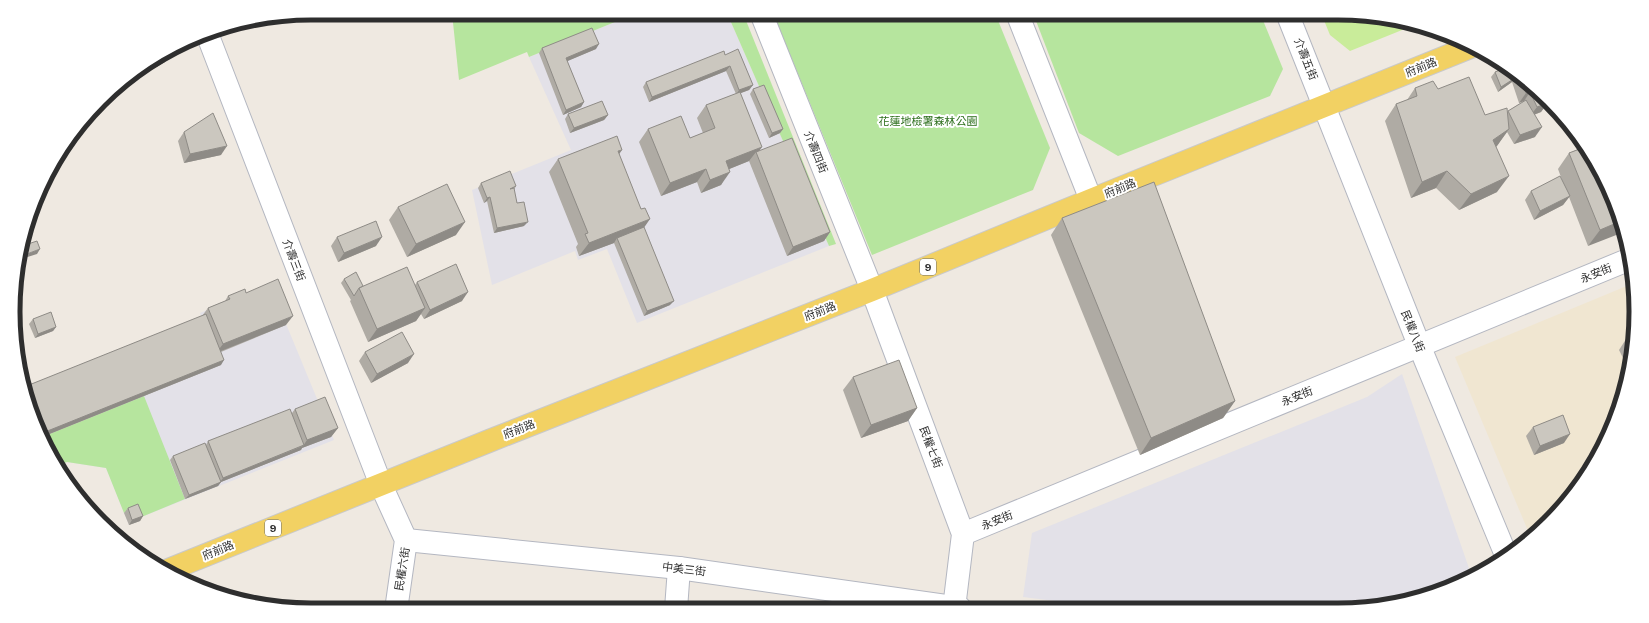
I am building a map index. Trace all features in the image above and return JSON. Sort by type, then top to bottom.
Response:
[{"type":"main road","name":"府前路","points":[[174,568],[496,438],[872,290],[1465,49]]},
{"type":"street","name":"介壽四街","points":[[764,20],[872,290]]},
{"type":"street","points":[[1020,20],[1091,200]]},
{"type":"street","name":"介壽五街","points":[[1290,20],[1325,106]]},
{"type":"street","name":"介壽三街","points":[[209,39],[381,485]]},
{"type":"street","name":"民權八街","points":[[1325,106],[1419,346],[1504,550]]},
{"type":"street","name":"永安街","points":[[963,534],[1624,261]]},
{"type":"street","name":"民權七街","points":[[872,290],[963,534],[956,603]]},
{"type":"street","name":"民權六街","points":[[381,485],[406,540],[397,603]]},
{"type":"street","name":"中美三街","points":[[406,540],[679,568],[921,603]]},
{"type":"street","points":[[676,603],[679,568]]},
{"type":"shaded area","points":[[620,20],[730,20],[829,246],[637,323],[607,249],[578,260],[575,251],[492,285],[472,190],[571,150],[529,57]]},
{"type":"shaded area","points":[[270,285],[334,440],[139,518],[129,525],[106,468],[67,462],[63,464],[62,461],[202,319],[200,313]]},
{"type":"shaded area","points":[[1628,286],[1629,312],[1627,350],[1619,387],[1607,423],[1590,457],[1569,489],[1544,518],[1529,532],[1455,357]]},
{"type":"shaded area","points":[[1402,374],[1470,571],[1431,588],[1376,601],[1338,603],[1070,603],[1023,597],[1032,533],[1367,397]]},
{"type":"green space","points":[[453,20],[620,20],[529,57],[527,52],[459,80]]},
{"type":"green space","points":[[730,20],[746,20],[836,244],[829,246]]},
{"type":"green space","name":"花蓮地檢署森林公園","points":[[776,20],[998,20],[1050,148],[1033,190],[872,255]]},
{"type":"green space","points":[[1036,20],[1263,20],[1283,69],[1270,96],[1118,156],[1079,133]]},
{"type":"green space","points":[[1324,20],[1376,22],[1406,28],[1350,51],[1330,35]]},
{"type":"green space","points":[[144,396],[185,499],[139,518],[135,509],[124,513],[106,468],[67,462],[63,464],[48,435]]},
{"type":"building","points":[[592,28],[599,44],[566,58],[584,102],[566,110],[542,48]]},
{"type":"building","points":[[738,49],[753,85],[739,90],[730,66],[652,97],[646,82],[724,51],[725,55]]},
{"type":"building","points":[[1500,70],[1513,79],[1501,87],[1495,72]]},
{"type":"building","points":[[1469,77],[1485,115],[1507,108],[1509,129],[1493,140],[1509,176],[1471,194],[1447,171],[1422,182],[1396,104],[1417,96],[1415,88],[1433,81],[1438,89]]},
{"type":"building","points":[[764,85],[783,129],[772,133],[753,89]]},
{"type":"building","points":[[1524,87],[1530,92],[1526,93]]},
{"type":"building","points":[[740,92],[762,147],[726,161],[730,172],[710,180],[706,169],[670,183],[648,129],[681,116],[690,138],[715,128],[706,105]]},
{"type":"building","points":[[1530,92],[1544,105],[1537,107]]},
{"type":"building","points":[[1526,100],[1542,127],[1520,135],[1508,111]]},
{"type":"building","points":[[602,101],[608,115],[574,128],[568,114]]},
{"type":"building","points":[[213,113],[227,146],[190,154],[184,132]]},
{"type":"building","points":[[617,136],[622,150],[618,151],[641,209],[645,208],[650,219],[589,243],[585,234],[588,233],[558,159]]},
{"type":"building","points":[[792,138],[830,232],[793,247],[756,152]]},
{"type":"building","points":[[1580,150],[1599,183],[1615,223],[1600,230],[1569,153]]},
{"type":"building","points":[[510,171],[516,186],[510,189],[514,188],[517,203],[524,202],[528,222],[497,228],[490,197],[487,198],[481,183]]},
{"type":"building","points":[[1560,176],[1570,196],[1540,211],[1531,191]]},
{"type":"building","points":[[1154,182],[1235,401],[1151,438],[1062,218]]},
{"type":"building","points":[[447,184],[465,222],[416,244],[398,207]]},
{"type":"building","points":[[376,221],[382,237],[344,253],[337,237]]},
{"type":"building","points":[[644,227],[674,301],[647,311],[617,238]]},
{"type":"building","points":[[37,241],[40,249],[26,254],[28,244]]},
{"type":"building","points":[[456,264],[468,292],[430,310],[417,282]]},
{"type":"building","points":[[407,267],[425,308],[377,329],[359,288]]},
{"type":"building","points":[[356,272],[363,286],[359,288],[354,296],[344,279]]},
{"type":"building","points":[[278,279],[293,316],[223,344],[208,308],[230,299],[228,296],[245,289],[246,293]]},
{"type":"building","points":[[51,312],[56,327],[38,334],[33,319]]},
{"type":"building","points":[[206,314],[224,360],[46,432],[35,405],[30,385]]},
{"type":"building","points":[[402,332],[414,354],[377,374],[365,352]]},
{"type":"building","points":[[899,360],[917,408],[871,425],[853,377]]},
{"type":"building","points":[[325,397],[338,428],[307,440],[295,409]]},
{"type":"building","points":[[290,409],[304,445],[223,478],[208,441]]},
{"type":"building","points":[[1563,415],[1570,434],[1540,446],[1533,427]]},
{"type":"building","points":[[205,443],[221,482],[189,495],[173,456]]},
{"type":"building","points":[[138,504],[143,516],[132,520],[128,508]]}]
